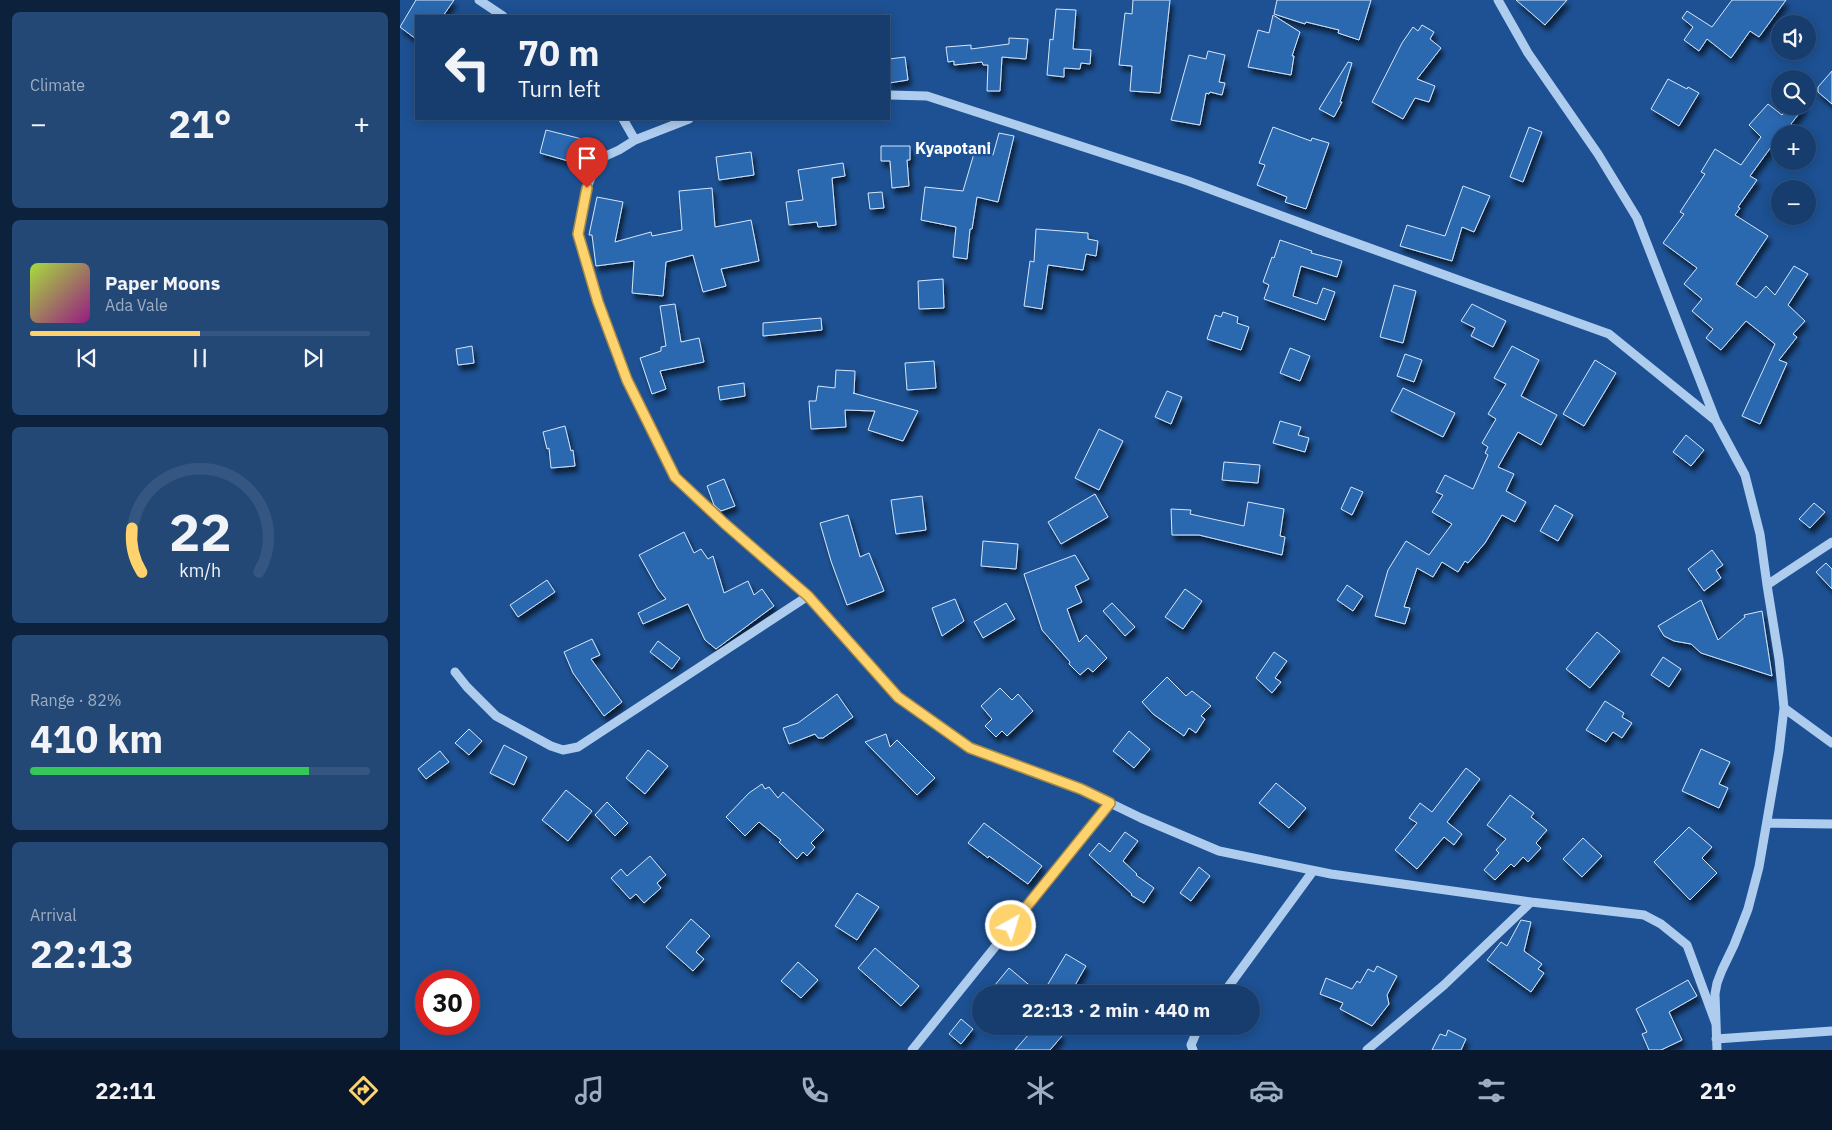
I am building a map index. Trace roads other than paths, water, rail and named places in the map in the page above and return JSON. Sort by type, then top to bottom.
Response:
[{"type":"street","points":[[479,0],[501,15]]},
{"type":"street","points":[[1498,0],[1528,53],[1598,154],[1637,218],[1716,421],[1745,475],[1760,534],[1766,585],[1779,659],[1784,708],[1779,751],[1759,867],[1748,909],[1717,983],[1715,994],[1717,1050]]},
{"type":"street","points":[[890,95],[927,96],[1188,181],[1609,334],[1716,421]]},
{"type":"street","points":[[624,120],[635,140]]},
{"type":"street","points":[[686,120],[635,140],[600,159],[587,188],[578,234],[598,302],[627,380],[675,477],[724,523],[808,596],[898,697],[970,748],[1081,789],[1219,851],[1313,871],[1531,902],[1644,915],[1661,924],[1687,945],[1716,1024]]},
{"type":"street","points":[[1766,585],[1832,542]]},
{"type":"street","points":[[455,672],[496,716],[551,746],[563,750],[578,747],[808,596]]},
{"type":"street","points":[[1784,708],[1832,743]]},
{"type":"street","points":[[912,1050],[1110,803]]},
{"type":"street","points":[[1766,823],[1832,824]]},
{"type":"street","points":[[1229,985],[1313,871]]},
{"type":"street","points":[[1367,1050],[1444,985],[1531,902]]},
{"type":"street","points":[[1716,1039],[1832,1031]]},
{"type":"street","points":[[1193,1050],[1191,1045],[1195,1035]]},
{"type":"district","name":"Kyapotani","points":[[953,148]]}]
